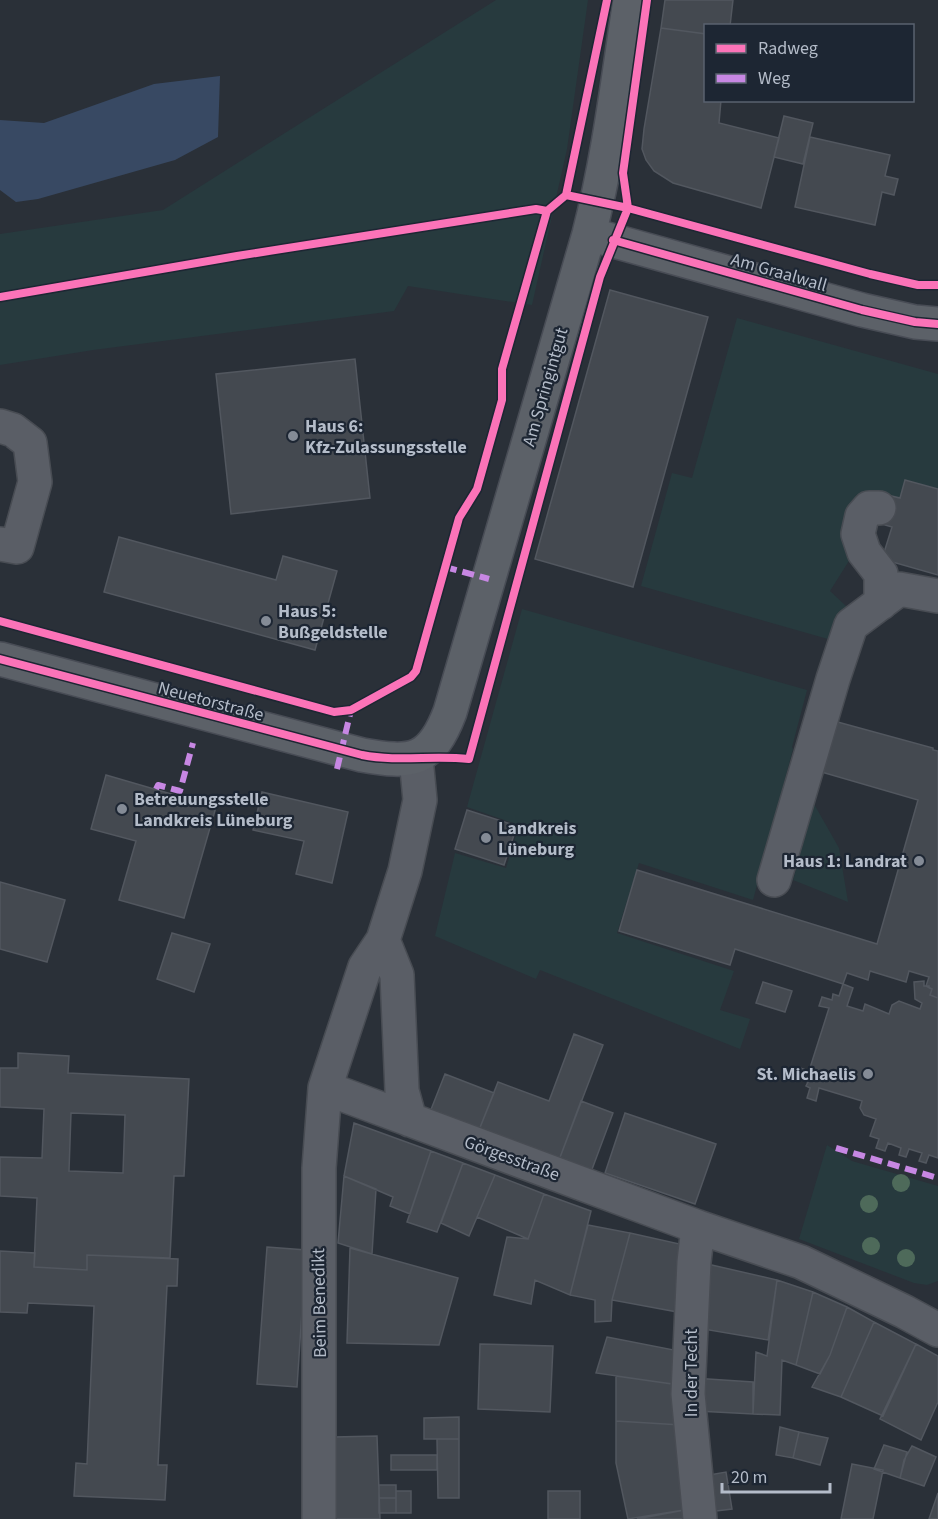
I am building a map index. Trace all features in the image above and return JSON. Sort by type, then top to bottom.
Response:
[{"type":"main road","name":"Am Springintgut","points":[[416,758],[442,733],[450,712],[589,234],[611,125],[630,0]]},
{"type":"main road","name":"Am Graalwall","points":[[589,234],[862,310],[915,322],[938,324]]},
{"type":"main road","name":"Neuetorstraße","points":[[0,659],[362,755],[385,759],[416,758]]},
{"type":"street","points":[[0,426],[13,430],[30,443],[34,482],[17,548],[0,544]]},
{"type":"street","points":[[879,508],[868,508],[862,516],[858,534],[864,552],[881,574],[881,603]]},
{"type":"street","points":[[774,880],[851,625],[899,589],[938,596]]},
{"type":"street","points":[[325,1088],[365,967],[383,940],[405,871],[420,800],[416,758]]},
{"type":"street","points":[[383,940],[397,975],[402,1091],[410,1120]]},
{"type":"street","name":"Görgesstraße","points":[[325,1088],[801,1263],[938,1330]]},
{"type":"street","name":"Beim Benedikt","points":[[319,1519],[319,1168],[325,1088]]},
{"type":"street","name":"In der Techt","points":[[698,1227],[694,1262],[688,1394],[700,1519]]},
{"type":"green space","points":[[496,0],[588,0],[567,149],[532,305],[408,286],[394,311],[93,350],[0,365],[0,234],[163,210]]},
{"type":"green space","points":[[737,318],[938,374],[938,489],[905,480],[900,498],[873,491],[863,495],[857,548],[830,591],[847,607],[835,641],[641,586],[672,473],[692,478]]},
{"type":"green space","points":[[522,609],[807,690],[753,900],[639,863],[617,933],[734,971],[720,1010],[750,1019],[740,1049],[540,970],[536,979],[435,936],[455,853],[506,868],[519,825],[467,807]]},
{"type":"green space","points":[[814,804],[839,848],[848,902],[793,880]]},
{"type":"green space","points":[[827,1145],[852,1161],[938,1186],[938,1281],[927,1285],[914,1283],[799,1239]]},
{"type":"water","points":[[220,76],[218,137],[175,160],[38,199],[16,202],[0,190],[0,120],[44,123],[154,84]]},
{"type":"building","points":[[665,0],[733,0],[730,24],[704,24],[704,34],[661,28]]},
{"type":"building","points":[[661,28],[704,34],[704,102],[721,102],[719,123],[779,138],[761,208],[673,183],[654,171],[642,149]]},
{"type":"building","points":[[784,116],[813,123],[803,164],[774,157]]},
{"type":"building","points":[[810,137],[890,155],[885,176],[898,179],[894,195],[882,192],[875,225],[795,207]]},
{"type":"building","points":[[610,290],[708,317],[633,587],[535,559]]},
{"type":"building","name":"Haus 6: Kfz-Zulassungsstelle","points":[[355,359],[370,498],[231,514],[216,374]]},
{"type":"building","points":[[905,480],[938,489],[938,575],[882,559],[892,527],[875,522],[883,494],[900,498]]},
{"type":"building","name":"Haus 5: Bußgeldstelle","points":[[119,537],[276,580],[283,556],[337,571],[315,650],[104,592]]},
{"type":"building","name":"Haus 1: Landrat","points":[[834,721],[938,751],[938,998],[930,995],[932,989],[926,986],[929,977],[909,971],[906,982],[870,971],[868,980],[847,973],[843,984],[735,949],[730,965],[619,931],[637,870],[877,944],[918,800],[818,771]]},
{"type":"building","points":[[106,775],[216,807],[184,918],[119,900],[136,841],[91,829]]},
{"type":"building","points":[[262,792],[348,812],[332,883],[296,874],[304,841],[253,830]]},
{"type":"building","name":"Landkreis Lüneburg","points":[[467,810],[517,826],[504,865],[455,849]]},
{"type":"building","points":[[0,882],[65,900],[47,962],[0,949]]},
{"type":"building","points":[[172,933],[210,944],[194,992],[157,979]]},
{"type":"building","name":"St. Michaelis","points":[[924,981],[924,986],[932,989],[930,995],[938,998],[938,1158],[929,1155],[926,1163],[919,1161],[922,1153],[909,1149],[906,1157],[899,1155],[901,1148],[888,1143],[885,1151],[876,1148],[879,1139],[870,1136],[876,1119],[864,1115],[860,1108],[862,1101],[819,1088],[816,1101],[807,1098],[810,1088],[806,1086],[808,1082],[796,1077],[800,1068],[809,1071],[829,1008],[819,1006],[822,997],[832,1000],[833,994],[839,996],[843,984],[853,988],[847,1006],[863,1011],[865,1004],[889,1014],[892,1005],[899,1001],[920,1009],[922,1003],[915,999],[914,982]]},
{"type":"building","points":[[763,982],[792,991],[785,1012],[756,1003]]},
{"type":"building","points":[[574,1034],[603,1045],[559,1160],[479,1130],[498,1082],[549,1101]]},
{"type":"building","points":[[18,1053],[69,1056],[68,1073],[189,1079],[184,1176],[174,1176],[170,1258],[87,1255],[87,1270],[34,1267],[37,1198],[0,1196],[0,1157],[42,1158],[44,1109],[0,1107],[0,1068],[18,1068]],"holes":[[[71,1113],[125,1115],[123,1173],[69,1171]]]},
{"type":"building","points":[[445,1074],[494,1093],[479,1130],[430,1112]]},
{"type":"building","points":[[581,1101],[613,1113],[591,1172],[559,1160]]},
{"type":"building","points":[[625,1113],[716,1144],[695,1204],[605,1173]]},
{"type":"building","points":[[354,1123],[431,1151],[410,1214],[390,1206],[393,1197],[344,1176]]},
{"type":"building","points":[[431,1151],[463,1163],[437,1232],[407,1222]]},
{"type":"building","points":[[463,1163],[495,1175],[469,1236],[441,1223]]},
{"type":"building","points":[[495,1175],[544,1194],[528,1239],[477,1217]]},
{"type":"building","points":[[344,1176],[376,1189],[372,1254],[338,1243]]},
{"type":"building","points":[[544,1194],[591,1211],[570,1295],[535,1280],[531,1304],[494,1295],[507,1237],[528,1239]]},
{"type":"building","points":[[588,1225],[630,1233],[612,1300],[611,1321],[595,1322],[595,1300],[570,1295]]},
{"type":"building","points":[[630,1233],[684,1245],[683,1313],[612,1300]]},
{"type":"building","points":[[267,1247],[306,1250],[297,1387],[257,1384]]},
{"type":"building","points":[[350,1248],[458,1278],[439,1345],[347,1343]]},
{"type":"building","points":[[0,1251],[35,1253],[34,1267],[87,1270],[87,1255],[178,1259],[177,1286],[167,1286],[158,1465],[167,1465],[165,1500],[74,1496],[76,1463],[87,1464],[94,1306],[28,1303],[27,1313],[0,1312]]},
{"type":"building","points":[[703,1263],[777,1280],[768,1340],[697,1328]]},
{"type":"building","points":[[777,1280],[813,1292],[796,1365],[782,1360],[780,1415],[753,1414],[756,1352],[767,1356]]},
{"type":"building","points":[[813,1292],[847,1307],[830,1355],[820,1374],[796,1365]]},
{"type":"building","points":[[847,1307],[874,1322],[841,1397],[812,1387],[830,1355]]},
{"type":"building","points":[[874,1322],[916,1344],[883,1416],[841,1397]]},
{"type":"building","points":[[607,1337],[679,1351],[679,1385],[596,1373]]},
{"type":"building","points":[[480,1344],[553,1346],[550,1412],[478,1409]]},
{"type":"building","points":[[916,1344],[938,1356],[938,1402],[921,1440],[880,1419]]},
{"type":"building","points":[[616,1376],[679,1385],[681,1425],[616,1421]]},
{"type":"building","points":[[693,1378],[753,1382],[753,1414],[697,1411]]},
{"type":"building","points":[[459,1417],[459,1439],[424,1439],[424,1418]]},
{"type":"building","points":[[616,1421],[681,1425],[690,1509],[628,1519],[616,1463]]},
{"type":"building","points":[[780,1427],[799,1432],[793,1458],[776,1455]]},
{"type":"building","points":[[799,1432],[828,1438],[820,1465],[793,1458]]},
{"type":"building","points":[[377,1436],[380,1519],[334,1519],[334,1437]]},
{"type":"building","points":[[437,1439],[459,1439],[459,1498],[438,1498]]},
{"type":"building","points":[[884,1445],[907,1452],[900,1478],[874,1469]]},
{"type":"building","points":[[912,1446],[936,1457],[924,1486],[900,1478],[904,1460]]},
{"type":"building","points":[[391,1455],[437,1455],[437,1470],[391,1470]]},
{"type":"building","points":[[852,1464],[883,1470],[873,1519],[841,1519]]},
{"type":"building","points":[[726,1472],[732,1509],[708,1512],[703,1476]]},
{"type":"building","points":[[379,1485],[396,1485],[396,1498],[379,1498]]},
{"type":"building","points":[[396,1491],[411,1491],[411,1513],[396,1513]]},
{"type":"building","points":[[548,1491],[580,1491],[580,1519],[548,1519]]},
{"type":"building","points":[[938,1493],[938,1519],[929,1519]]},
{"type":"building","points":[[379,1498],[396,1498],[396,1513],[379,1513]]},
{"type":"building","points":[[690,1509],[690,1519],[637,1519]]},
{"type":"marked path","points":[[445,567],[489,579]]},
{"type":"marked path","points":[[337,769],[351,710]]},
{"type":"marked path","points":[[156,789],[158,785],[180,791],[193,743]]},
{"type":"marked path","points":[[836,1148],[938,1178]]},
{"type":"cycle path","points":[[0,621],[334,712],[351,710],[411,677],[416,671],[459,518],[477,489],[502,400],[502,369],[547,211],[566,195],[607,0]]},
{"type":"cycle path","points":[[0,659],[362,755],[389,758],[469,759],[600,277],[628,208],[623,173],[647,0]]},
{"type":"cycle path","points":[[566,195],[628,208],[870,274],[918,285],[938,285]]},
{"type":"cycle path","points":[[0,297],[237,256],[536,209],[547,211]]},
{"type":"cycle path","points":[[613,240],[862,310],[915,322],[938,324]]},
{"type":"place","name":"Haus 6: Kfz-Zulassungsstelle","points":[[293,436]]},
{"type":"place","name":"Haus 5: Bußgeldstelle","points":[[266,621]]},
{"type":"place","name":"Betreuungsstelle Landkreis Lüneburg","points":[[122,809]]},
{"type":"place","name":"Landkreis Lüneburg","points":[[486,838]]},
{"type":"place","name":"Haus 1: Landrat","points":[[919,861]]},
{"type":"place","name":"St. Michaelis","points":[[868,1074]]}]
